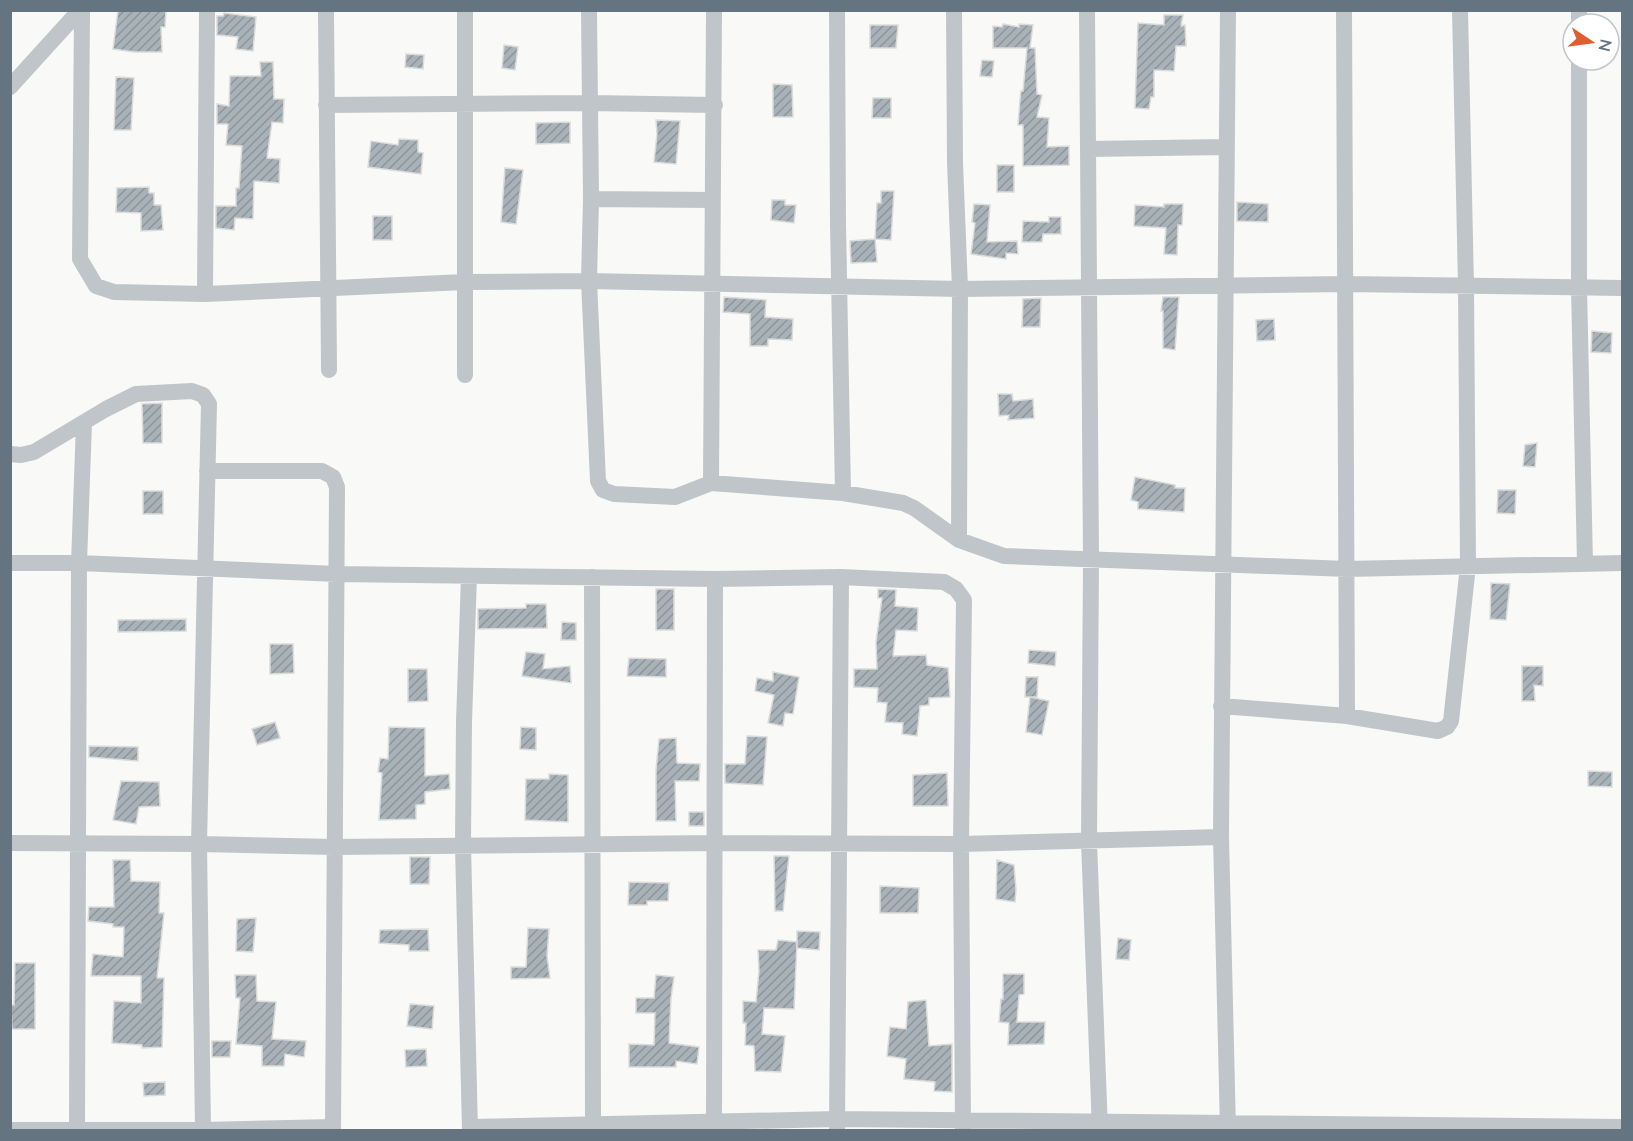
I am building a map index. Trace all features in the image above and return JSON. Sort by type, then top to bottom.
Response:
[{"type":"street","points":[[10,87],[81,10]]},
{"type":"street","points":[[81,10],[80,260],[96,286],[114,292],[205,294],[464,282],[589,281],[960,289],[1346,284],[1623,288]]},
{"type":"street","points":[[205,294],[207,10]]},
{"type":"street","points":[[326,10],[329,370]]},
{"type":"street","points":[[465,10],[465,375]]},
{"type":"street","points":[[589,10],[591,199],[589,281],[598,481],[603,490],[614,494],[675,497],[711,483],[843,493],[908,505],[959,540],[1004,556],[1347,569],[1623,563]]},
{"type":"street","points":[[711,483],[714,10]]},
{"type":"street","points":[[837,10],[843,493]]},
{"type":"street","points":[[954,10],[955,163],[960,289],[959,540]]},
{"type":"street","points":[[1087,10],[1091,561],[1089,842],[1100,1126]]},
{"type":"street","points":[[1228,10],[1221,706],[1221,837],[1228,1126]]},
{"type":"street","points":[[1344,10],[1347,716]]},
{"type":"street","points":[[1221,706],[1347,716],[1438,731],[1446,728],[1451,721],[1468,566],[1466,286],[1460,10]]},
{"type":"street","points":[[1579,72],[1579,287],[1585,564]]},
{"type":"street","points":[[327,105],[589,103],[715,105]]},
{"type":"street","points":[[1088,149],[1227,147]]},
{"type":"street","points":[[591,199],[713,200]]},
{"type":"street","points":[[10,454],[21,455],[34,452],[136,394],[192,391],[203,395],[209,404],[199,844],[203,1130]]},
{"type":"street","points":[[77,1130],[79,563],[84,423]]},
{"type":"street","points":[[10,1130],[333,1129],[337,487],[333,477],[322,471],[207,471]]},
{"type":"street","points":[[10,563],[79,563],[337,574],[715,579],[841,577],[944,582],[956,589],[964,600],[961,844],[963,1126]]},
{"type":"street","points":[[469,576],[463,846],[470,1129],[837,1125],[1623,1127]]},
{"type":"street","points":[[592,577],[593,1128]]},
{"type":"street","points":[[837,1125],[841,577]]},
{"type":"street","points":[[714,1126],[715,579]]},
{"type":"street","points":[[10,843],[334,847],[714,843],[961,844],[1221,837]]},
{"type":"building","points":[[118,10],[166,10],[165,27],[161,27],[162,52],[113,49]]},
{"type":"building","points":[[224,13],[256,17],[253,51],[236,49],[238,37],[217,35],[217,16],[223,16]]},
{"type":"building","points":[[1164,15],[1183,15],[1181,26],[1185,25],[1186,46],[1176,46],[1174,71],[1154,70],[1154,97],[1151,97],[1149,109],[1135,108],[1138,23],[1164,25]]},
{"type":"building","points":[[1003,24],[1019,27],[1019,24],[1033,25],[1030,48],[1035,48],[1037,94],[1042,95],[1037,117],[1049,118],[1047,147],[1069,146],[1069,165],[1023,166],[1023,125],[1018,125],[1027,48],[993,48],[993,26],[1002,27]]},
{"type":"building","points":[[870,25],[898,25],[896,48],[870,48]]},
{"type":"building","points":[[504,45],[518,47],[515,70],[502,68]]},
{"type":"building","points":[[406,54],[424,55],[423,69],[405,67]]},
{"type":"building","points":[[982,60],[994,61],[992,77],[980,76]]},
{"type":"building","points":[[260,62],[273,62],[274,99],[284,99],[283,123],[272,122],[267,158],[280,159],[279,183],[254,181],[253,219],[235,218],[234,230],[216,228],[216,206],[236,206],[242,146],[226,145],[228,124],[217,124],[217,104],[229,106],[230,76],[261,76]]},
{"type":"building","points":[[116,77],[134,78],[131,130],[114,130]]},
{"type":"building","points":[[773,84],[792,85],[793,117],[773,117]]},
{"type":"building","points":[[873,98],[891,98],[891,118],[872,118]]},
{"type":"building","points":[[656,120],[680,121],[676,164],[654,162]]},
{"type":"building","points":[[570,122],[570,143],[536,144],[536,123]]},
{"type":"building","points":[[399,139],[418,140],[418,152],[423,153],[421,174],[368,167],[371,141],[398,145]]},
{"type":"building","points":[[997,165],[1014,165],[1014,192],[997,192]]},
{"type":"building","points":[[505,168],[523,170],[516,224],[501,222]]},
{"type":"building","points":[[149,187],[149,193],[154,193],[154,205],[161,205],[163,230],[141,231],[141,213],[116,212],[117,188]]},
{"type":"building","points":[[881,191],[894,191],[891,240],[875,239],[877,203],[881,203]]},
{"type":"building","points":[[772,200],[785,200],[785,205],[796,205],[794,223],[771,220]]},
{"type":"building","points":[[1237,202],[1268,204],[1268,222],[1237,221]]},
{"type":"building","points":[[974,204],[990,205],[987,242],[1017,241],[1018,254],[1006,253],[1006,259],[971,254],[975,223],[972,222]]},
{"type":"building","points":[[1164,204],[1183,204],[1182,225],[1178,225],[1177,255],[1164,254],[1166,228],[1134,226],[1135,205],[1164,207]]},
{"type":"building","points":[[373,216],[392,216],[392,240],[373,240]]},
{"type":"building","points":[[1049,217],[1061,217],[1061,234],[1043,234],[1042,242],[1022,242],[1023,221],[1049,222]]},
{"type":"building","points":[[875,239],[877,262],[851,263],[850,241]]},
{"type":"building","points":[[724,297],[766,300],[765,317],[793,319],[792,340],[768,339],[768,346],[750,346],[750,314],[723,312]]},
{"type":"building","points":[[1163,297],[1179,297],[1175,350],[1163,348],[1163,311],[1161,311]]},
{"type":"building","points":[[1041,298],[1040,327],[1022,327],[1023,299]]},
{"type":"building","points":[[1274,319],[1275,340],[1257,341],[1256,320]]},
{"type":"building","points":[[1592,331],[1612,333],[1611,353],[1591,352]]},
{"type":"building","points":[[998,394],[1012,394],[1013,401],[1033,399],[1034,418],[1008,420],[1009,415],[999,416]]},
{"type":"building","points":[[162,403],[162,443],[143,443],[142,404]]},
{"type":"building","points":[[1537,443],[1535,467],[1523,466],[1525,445]]},
{"type":"building","points":[[1135,477],[1175,485],[1175,488],[1185,488],[1184,512],[1138,509],[1138,502],[1131,500]]},
{"type":"building","points":[[1498,490],[1516,490],[1515,514],[1497,513]]},
{"type":"building","points":[[143,491],[163,491],[163,514],[143,514]]},
{"type":"building","points":[[1491,583],[1510,584],[1506,620],[1490,619]]},
{"type":"building","points":[[656,589],[674,589],[674,630],[656,630]]},
{"type":"building","points":[[878,589],[896,590],[895,606],[918,608],[917,631],[896,630],[893,656],[926,655],[927,665],[948,668],[950,697],[929,698],[929,705],[920,706],[917,736],[902,734],[903,723],[885,722],[887,703],[877,702],[878,688],[854,687],[854,669],[877,669],[876,642],[882,598],[878,598]]},
{"type":"building","points":[[526,604],[546,604],[547,628],[478,629],[478,609],[526,608]]},
{"type":"building","points":[[186,619],[186,631],[118,632],[118,620]]},
{"type":"building","points":[[562,622],[576,623],[576,640],[561,640]]},
{"type":"building","points":[[270,644],[293,644],[294,673],[270,674]]},
{"type":"building","points":[[1029,650],[1056,652],[1055,666],[1028,663]]},
{"type":"building","points":[[526,652],[545,654],[543,669],[570,666],[571,683],[522,676]]},
{"type":"building","points":[[629,658],[666,659],[666,677],[627,676]]},
{"type":"building","points":[[1522,666],[1543,666],[1543,686],[1534,685],[1535,701],[1522,701]]},
{"type":"building","points":[[408,669],[427,669],[428,701],[408,702]]},
{"type":"building","points":[[773,672],[799,677],[793,714],[785,713],[783,726],[768,723],[774,695],[755,691],[757,678],[773,681]]},
{"type":"building","points":[[1026,677],[1038,677],[1037,697],[1025,697]]},
{"type":"building","points":[[1030,697],[1049,701],[1042,735],[1026,732]]},
{"type":"building","points":[[275,722],[280,738],[257,745],[252,729]]},
{"type":"building","points":[[389,727],[425,728],[425,776],[449,774],[450,789],[425,792],[425,804],[416,805],[416,819],[379,820],[382,773],[378,772],[380,758],[388,759]]},
{"type":"building","points":[[521,727],[536,728],[536,750],[520,749]]},
{"type":"building","points":[[747,736],[767,737],[763,785],[725,783],[725,764],[745,764]]},
{"type":"building","points":[[676,738],[677,763],[700,764],[699,781],[675,781],[676,821],[656,821],[656,770],[659,739]]},
{"type":"building","points":[[89,746],[138,747],[138,761],[89,757]]},
{"type":"building","points":[[1588,771],[1612,772],[1612,787],[1588,786]]},
{"type":"building","points":[[947,773],[948,806],[913,806],[913,775]]},
{"type":"building","points":[[549,774],[568,775],[568,822],[525,820],[526,779],[549,779]]},
{"type":"building","points":[[121,781],[159,782],[160,806],[139,807],[136,824],[113,820]]},
{"type":"building","points":[[689,812],[704,812],[704,826],[689,826]]},
{"type":"building","points":[[774,856],[789,856],[783,911],[775,911]]},
{"type":"building","points":[[410,857],[430,857],[429,884],[410,884]]},
{"type":"building","points":[[113,860],[130,860],[131,881],[160,882],[159,913],[164,913],[157,978],[164,978],[162,1047],[142,1048],[142,1045],[112,1043],[114,1001],[141,1003],[141,976],[91,976],[93,954],[123,957],[124,927],[113,927],[113,924],[88,921],[89,907],[114,907]]},
{"type":"building","points":[[997,860],[1014,865],[1015,902],[996,899]]},
{"type":"building","points":[[629,882],[669,883],[668,901],[647,901],[647,905],[628,905]]},
{"type":"building","points":[[880,886],[919,888],[918,913],[880,913]]},
{"type":"building","points":[[256,918],[253,952],[236,951],[237,919]]},
{"type":"building","points":[[528,928],[549,929],[547,956],[550,978],[511,979],[511,967],[526,967]]},
{"type":"building","points":[[428,929],[429,951],[409,951],[409,945],[379,943],[380,930]]},
{"type":"building","points":[[797,931],[820,932],[819,950],[797,948]]},
{"type":"building","points":[[1118,938],[1131,940],[1129,960],[1116,959]]},
{"type":"building","points":[[778,940],[797,942],[794,1009],[764,1008],[762,1034],[785,1036],[781,1072],[755,1071],[754,1046],[745,1045],[746,1023],[743,1023],[743,1001],[756,1002],[759,971],[758,950],[776,950]]},
{"type":"building","points":[[15,963],[35,963],[35,1029],[12,1029],[11,1005],[14,1005]]},
{"type":"building","points":[[1003,974],[1024,974],[1024,994],[1019,995],[1017,1022],[1045,1022],[1044,1044],[1008,1045],[1009,1023],[999,1022],[1001,999],[1003,999]]},
{"type":"building","points":[[235,975],[256,975],[257,1001],[276,1002],[272,1039],[306,1041],[304,1057],[285,1054],[284,1066],[262,1066],[262,1046],[236,1044],[240,998],[236,998]]},
{"type":"building","points":[[656,975],[674,977],[669,1043],[699,1047],[697,1064],[676,1061],[676,1067],[629,1067],[629,1044],[654,1045],[655,1013],[636,1013],[636,998],[654,998]]},
{"type":"building","points":[[926,1000],[929,1046],[952,1044],[952,1092],[934,1091],[935,1082],[904,1079],[906,1059],[887,1056],[890,1027],[906,1029],[908,1002]]},
{"type":"building","points":[[410,1004],[434,1006],[432,1029],[407,1026]]},
{"type":"building","points":[[212,1041],[231,1041],[230,1057],[212,1057]]},
{"type":"building","points":[[426,1049],[427,1066],[406,1067],[405,1050]]},
{"type":"building","points":[[165,1082],[165,1095],[144,1096],[143,1083]]}]
